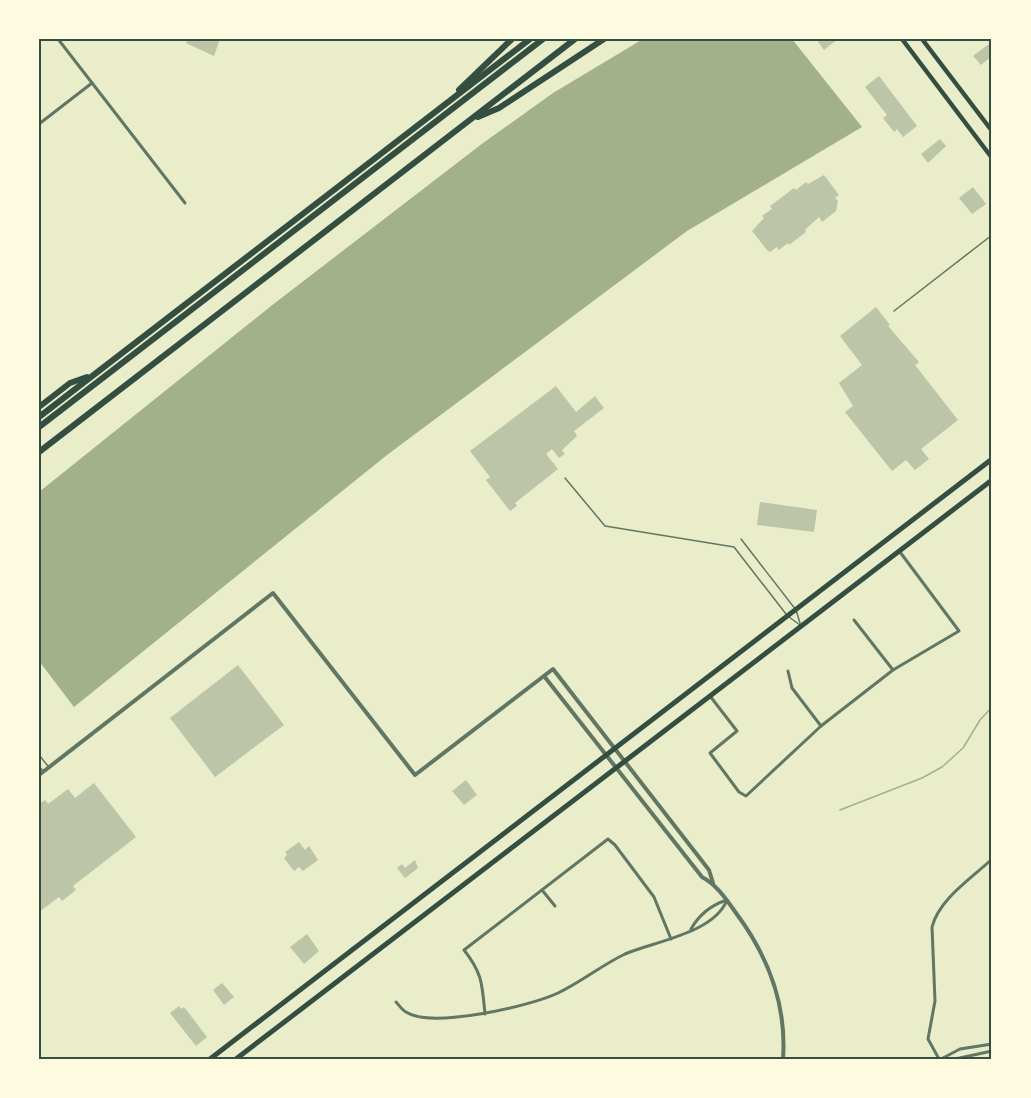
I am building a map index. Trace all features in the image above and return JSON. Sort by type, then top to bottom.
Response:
[{"type":"highway","points":[[444,105],[512,39]]},
{"type":"highway","points":[[39,417],[530,39]]},
{"type":"highway","points":[[39,427],[543,39]]},
{"type":"highway","points":[[41,451],[575,39]]},
{"type":"highway","points":[[469,120],[499,108],[604,39]]},
{"type":"highway","points":[[39,407],[70,383],[93,375]]},
{"type":"main road","points":[[902,39],[992,158]]},
{"type":"main road","points":[[922,39],[992,131]]},
{"type":"main road","points":[[210,1059],[992,460]]},
{"type":"main road","points":[[236,1059],[992,480]]},
{"type":"main road","points":[[342,958],[351,971]]},
{"type":"street","points":[[58,39],[185,204]]},
{"type":"street","points":[[39,124],[92,83]]},
{"type":"street","points":[[710,696],[737,731],[710,753],[739,792],[746,796],[821,726],[893,670],[959,631],[899,551]]},
{"type":"street","points":[[41,773],[273,593],[415,776],[553,669],[709,870],[713,883]]},
{"type":"street","points":[[854,620],[893,670]]},
{"type":"street","points":[[788,671],[792,688],[821,726]]},
{"type":"street","points":[[544,676],[702,877],[713,883],[753,936],[768,964],[779,999],[784,1041],[783,1059]]},
{"type":"street","points":[[485,1014],[482,980],[478,968],[464,951],[608,839],[654,897],[671,939]]},
{"type":"street","points":[[992,859],[946,903],[934,921],[931,934],[934,1001],[928,1039],[933,1052],[940,1059],[960,1049],[992,1044]]},
{"type":"street","points":[[543,890],[555,906]]},
{"type":"street","points":[[396,1002],[406,1013],[427,1017],[485,1014],[555,995],[623,955],[704,926],[723,911],[727,900]]},
{"type":"street","points":[[691,929],[698,918],[717,903],[727,900]]},
{"type":"street","points":[[955,1059],[992,1052]]},
{"type":"lane","points":[[894,311],[991,237]]},
{"type":"lane","points":[[565,478],[605,526],[731,546],[788,616],[801,626]]},
{"type":"lane","points":[[741,538],[796,610],[801,626]]},
{"type":"lane","points":[[39,755],[49,767]]},
{"type":"lane","points":[[39,766],[41,773]]},
{"type":"shaded area","points":[[643,39],[792,39],[862,127],[687,231],[387,455],[74,707],[39,661],[39,492],[271,306],[483,143],[553,93]]},
{"type":"building","points":[[188,39],[220,39],[214,56],[186,43]]},
{"type":"building","points":[[816,39],[838,39],[824,50]]},
{"type":"building","points":[[989,44],[992,56],[981,65],[973,56]]},
{"type":"building","points":[[879,76],[917,126],[903,137],[897,129],[894,132],[883,118],[887,115],[865,87]]},
{"type":"building","points":[[940,139],[946,146],[928,163],[921,154]]},
{"type":"building","points":[[824,175],[839,195],[835,198],[838,201],[836,211],[822,222],[819,217],[805,230],[806,232],[789,245],[788,243],[779,250],[777,247],[770,252],[767,250],[752,231],[764,218],[762,216],[772,209],[770,206],[794,188],[796,190],[806,182],[808,184]]},
{"type":"building","points":[[973,187],[986,204],[972,214],[959,198]]},
{"type":"building","points":[[876,307],[890,325],[888,326],[919,362],[915,365],[958,420],[921,449],[929,459],[915,470],[906,460],[892,471],[845,412],[853,406],[839,383],[862,365],[840,336]]},
{"type":"building","points":[[556,386],[576,412],[595,396],[604,408],[574,431],[577,436],[562,450],[565,454],[559,458],[552,449],[546,454],[558,469],[515,503],[517,506],[510,511],[486,480],[490,477],[470,451]]},
{"type":"building","points":[[760,502],[817,510],[814,532],[757,525]]},
{"type":"building","points":[[238,665],[284,725],[215,777],[170,718]]},
{"type":"building","points":[[466,780],[477,795],[464,805],[452,791]]},
{"type":"building","points":[[94,783],[136,837],[73,886],[76,890],[62,901],[59,897],[39,912],[39,804],[45,800],[48,804],[68,789],[75,798]]},
{"type":"building","points":[[299,842],[305,850],[309,846],[318,860],[303,871],[299,867],[294,871],[284,858],[287,855],[285,852]]},
{"type":"building","points":[[415,860],[418,868],[405,878],[397,868],[402,864],[405,868]]},
{"type":"building","points":[[307,934],[319,951],[304,964],[290,947]]},
{"type":"building","points":[[222,983],[234,997],[224,1005],[213,990]]},
{"type":"building","points":[[179,1006],[181,1009],[184,1007],[207,1037],[196,1046],[170,1013]]},
{"type":"waterway","points":[[840,810],[922,778],[942,767],[963,748],[980,720],[992,707]]}]
